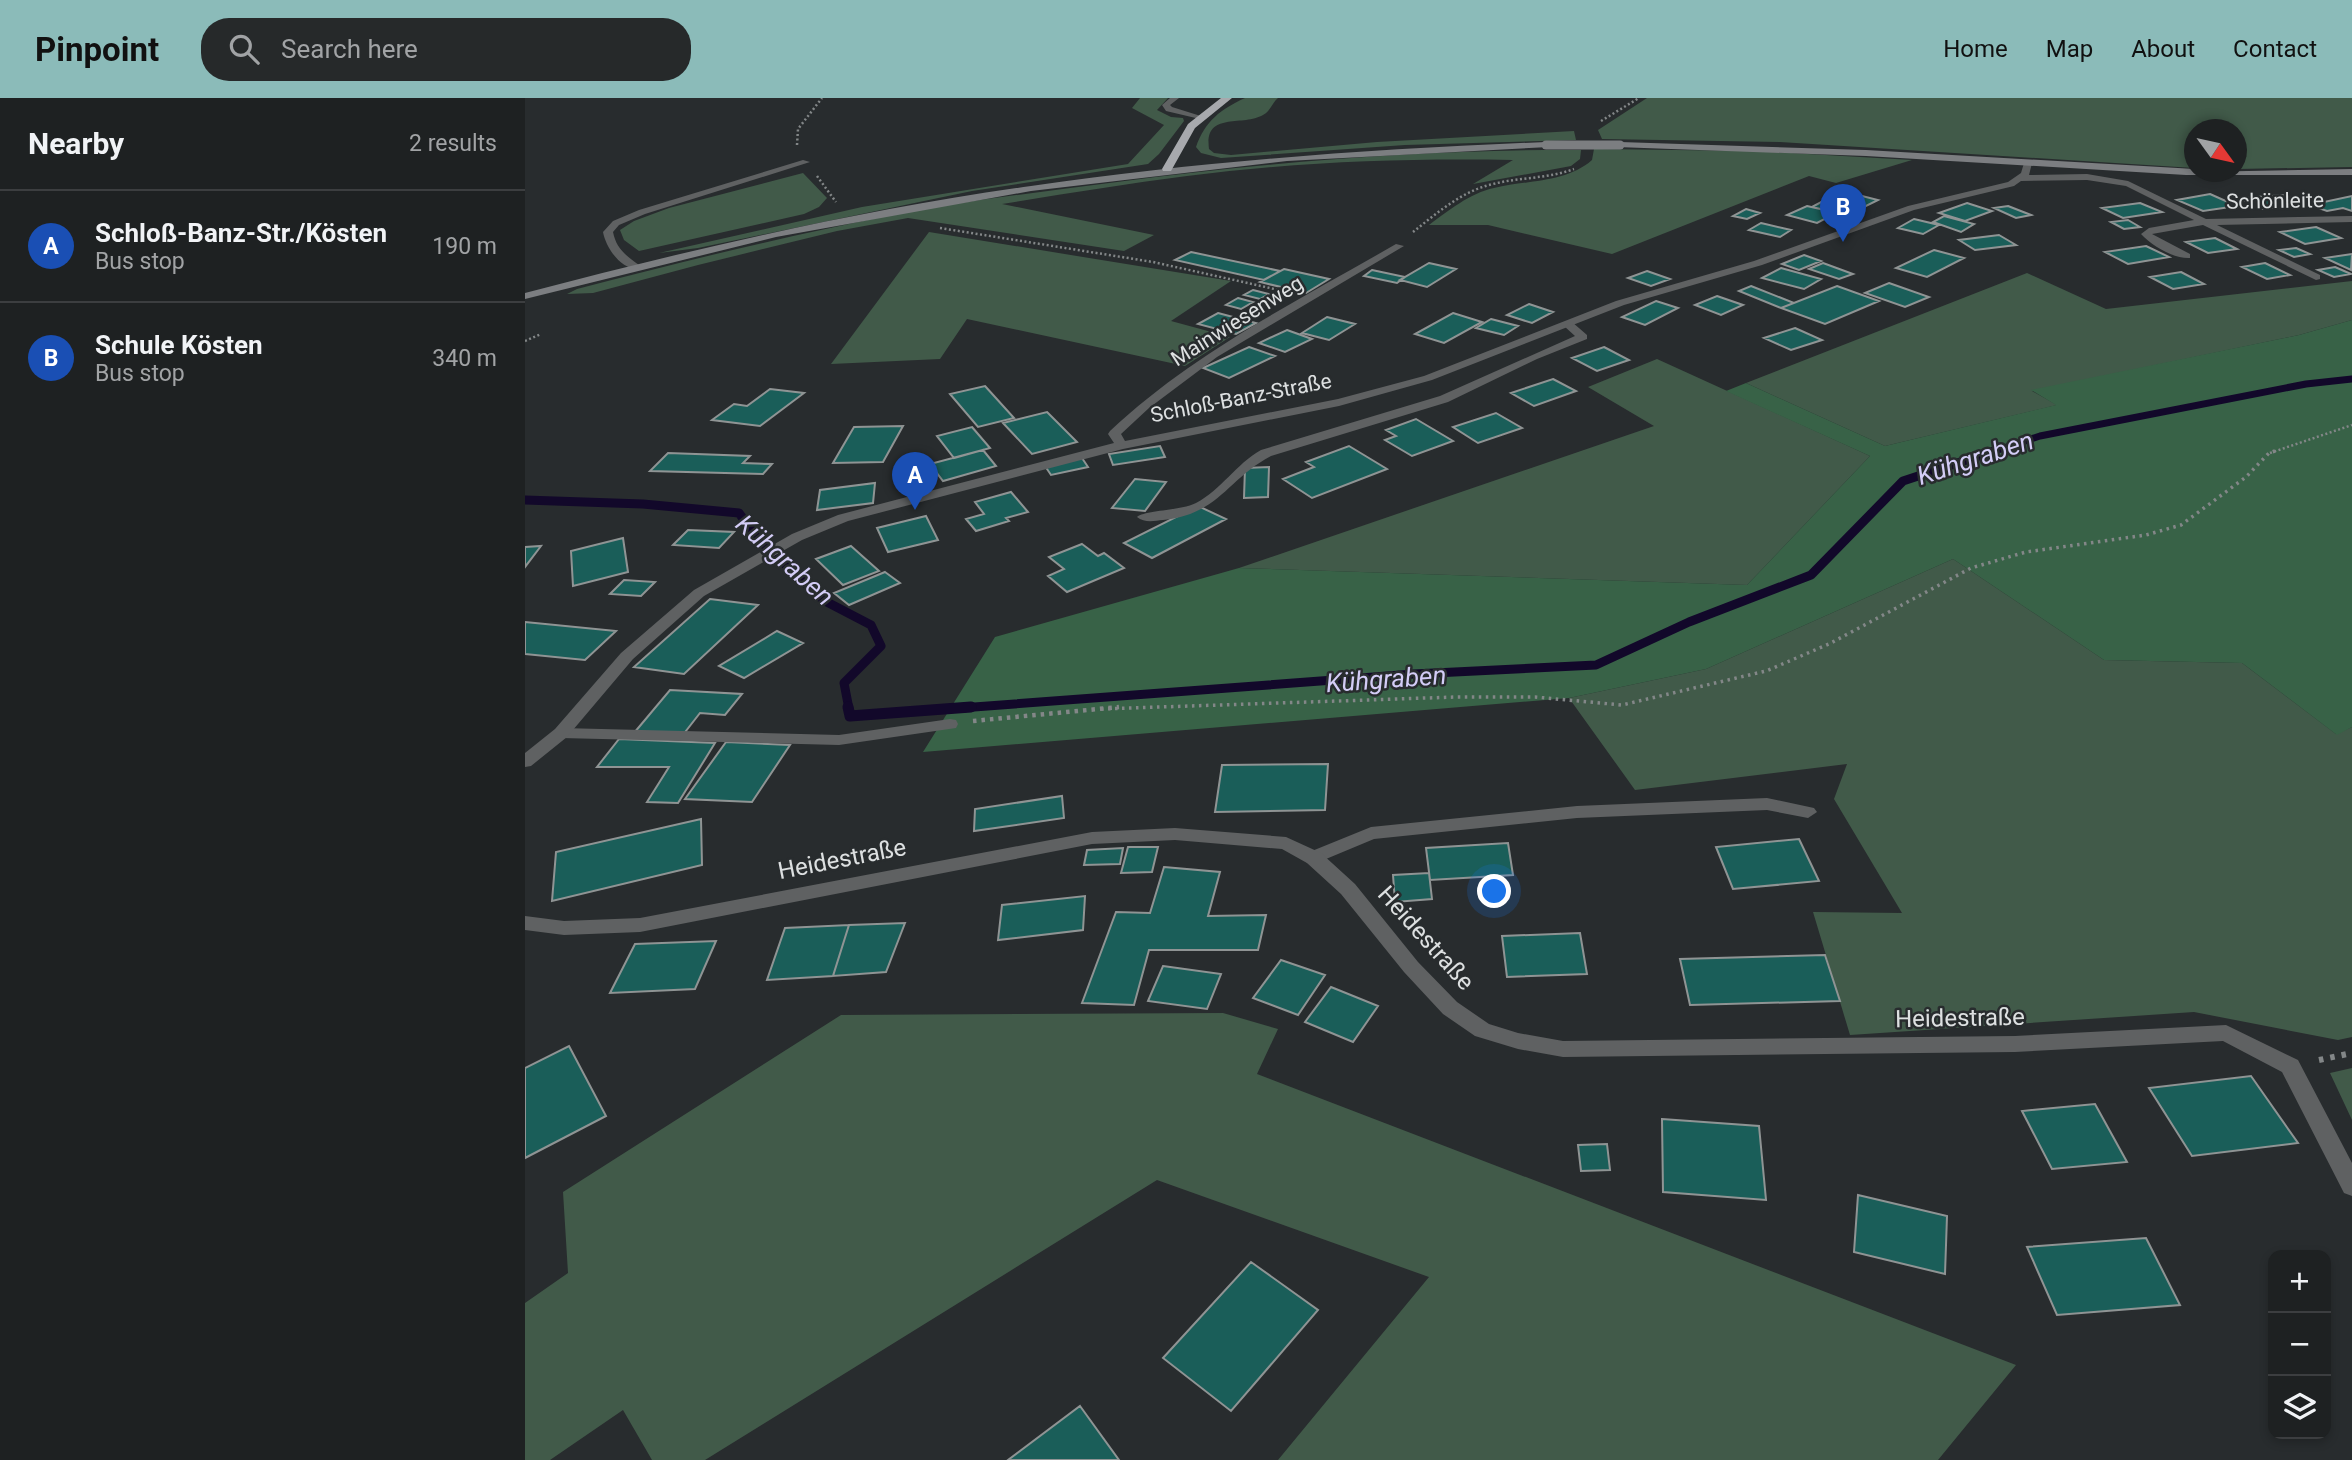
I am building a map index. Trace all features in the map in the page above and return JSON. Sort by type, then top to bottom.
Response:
[{"type":"highway","points":[[1167,169],[1175,159],[1181,141],[1200,117],[1227,98]]},
{"type":"street","points":[[1175,98],[1166,105],[1169,109],[1200,117]]},
{"type":"street","points":[[525,296],[635,267],[877,212],[1023,187],[1167,169],[1334,153],[1620,145],[1814,151],[2186,172],[2352,173]]},
{"type":"street","points":[[635,267],[622,259],[608,241],[608,232],[616,223],[642,212],[806,162]]},
{"type":"street","points":[[2023,176],[2028,163]]},
{"type":"street","name":"Schönleite","points":[[2023,176],[2087,177],[2128,184],[2200,222],[2316,277]]},
{"type":"street","name":"Schloß-Banz-Straße","points":[[525,762],[561,733],[627,656],[699,593],[796,537],[906,500],[1122,444],[1242,423],[1352,399],[1428,378],[1620,303],[1758,264],[1910,208],[2011,184],[2023,176]]},
{"type":"street","name":"Schönleite","points":[[2186,256],[2155,242],[2146,234],[2152,230],[2200,222],[2352,219]]},
{"type":"street","name":"Mainwiesenweg","points":[[1122,444],[1114,434],[1196,365],[1399,246]]},
{"type":"street","points":[[1144,517],[1175,515],[1207,501],[1246,463],[1266,453],[1433,403],[1583,337],[1567,324]]},
{"type":"street","points":[[561,733],[839,740],[950,724]]},
{"type":"street","points":[[1314,858],[1371,833],[1577,812],[1767,804],[1808,812]]},
{"type":"street","name":"Heidestraße","points":[[525,923],[564,928],[640,925],[1092,838],[1175,834],[1286,843],[1314,858],[1348,890],[1411,967],[1450,1008],[1482,1030],[1518,1041],[1563,1049],[2002,1044],[2226,1033],[2290,1066],[2352,1186]]},
{"type":"path","points":[[821,98],[798,129],[797,148],[838,205]]},
{"type":"path","points":[[1399,246],[1443,209],[1483,187],[1567,172],[1581,166]]},
{"type":"path","points":[[932,227],[1133,257],[1218,274],[1310,299]]},
{"type":"path","points":[[525,341],[541,334]]},
{"type":"path","points":[[950,724],[991,718],[1160,705],[1535,697],[1622,705],[1766,671],[1829,644],[1971,568],[2026,552],[2146,535],[2181,525],[2246,477],[2269,453],[2352,425]]},
{"type":"green space","points":[[1140,98],[1168,98],[1157,110],[1171,117],[1183,118],[1184,121],[1148,164],[972,191],[698,248],[659,253],[862,207],[1128,164],[1164,125],[1132,108]]},
{"type":"green space","points":[[1245,98],[1278,98],[1263,115],[1226,122],[1212,129],[1209,149],[1214,153],[1231,155],[1377,142],[1574,131],[1576,140],[1405,145],[1221,158],[1201,153],[1196,147],[1209,123],[1221,111]]},
{"type":"green space","points":[[1647,98],[2352,98],[2352,167],[2247,169],[2247,119],[2184,119],[2184,167],[1780,142],[1602,139],[1598,130]]},
{"type":"green space","points":[[1594,149],[1755,151],[1912,160],[1836,183],[1809,176],[1612,254],[1488,225],[1429,225],[1460,203],[1485,190],[1546,180],[1570,173],[1592,160]]},
{"type":"green space","points":[[1581,150],[1580,159],[1571,166],[1473,184],[1513,160],[1391,160],[1268,167],[1164,179],[1002,204],[1154,235],[1124,251],[908,218],[837,231],[593,293],[567,294],[616,279],[809,232],[1002,197],[1290,163],[1406,154]]},
{"type":"green space","points":[[803,173],[827,198],[819,207],[804,214],[639,251],[624,240],[620,230],[634,221],[669,208]]},
{"type":"green space","points":[[929,232],[1231,281],[1171,321],[1230,337],[1185,366],[967,319],[940,359],[831,364]]},
{"type":"green space","points":[[2027,273],[2106,309],[2352,281],[2352,320],[2299,335],[2032,391],[2057,405],[1885,446],[1746,383]]},
{"type":"green space","points":[[2352,320],[2352,727],[2337,735],[2242,663],[2104,660],[1953,559],[1706,669],[1569,698],[923,752],[995,637],[1239,568],[1747,585],[1870,456],[1726,391],[1746,383],[1885,446],[2056,405],[2031,390],[2299,335]]},
{"type":"green space","points":[[1657,359],[1870,456],[1747,585],[1239,568],[1654,426],[1588,387]]},
{"type":"green space","points":[[1953,559],[2104,660],[2242,663],[2336,734],[2352,727],[2352,1037],[2338,1040],[2194,1012],[1850,1035],[1813,912],[1902,913],[1834,799],[1847,764],[1635,790],[1569,698],[1706,669]]},
{"type":"green space","points":[[1223,1013],[1278,1029],[1257,1074],[2016,1365],[1938,1460],[1278,1460],[1429,1277],[1157,1180],[705,1460],[652,1460],[623,1410],[550,1460],[525,1460],[525,1303],[568,1273],[563,1192],[841,1015]]},
{"type":"green space","points":[[2352,1068],[2352,1120],[2330,1073]]},
{"type":"building","points":[[1854,194],[1878,200],[1864,207],[1841,201]]},
{"type":"building","points":[[2210,194],[2237,206],[2203,211],[2177,200]]},
{"type":"building","points":[[2286,195],[2306,205],[2259,209],[2240,198]]},
{"type":"building","points":[[2352,196],[2352,211],[2343,208],[2327,211],[2310,205]]},
{"type":"building","points":[[1823,201],[1840,206],[1829,211],[1812,207]]},
{"type":"building","points":[[1967,203],[1992,211],[1965,221],[1939,213]]},
{"type":"building","points":[[2140,203],[2162,212],[2123,218],[2102,208]]},
{"type":"building","points":[[1807,206],[1836,213],[1817,223],[1787,215]]},
{"type":"building","points":[[2008,206],[2031,215],[2016,218],[1994,208]]},
{"type":"building","points":[[1746,209],[1760,213],[1747,219],[1733,216]]},
{"type":"building","points":[[1944,216],[1974,224],[1961,232],[1933,222]]},
{"type":"building","points":[[1914,219],[1939,225],[1923,234],[1898,228]]},
{"type":"building","points":[[2128,220],[2140,227],[2124,229],[2111,222]]},
{"type":"building","points":[[1761,223],[1791,230],[1780,237],[1749,230]]},
{"type":"building","points":[[2316,227],[2341,238],[2305,244],[2280,232]]},
{"type":"building","points":[[1999,235],[2016,245],[1975,250],[1959,240]]},
{"type":"building","points":[[2215,238],[2237,249],[2208,253],[2186,242]]},
{"type":"building","points":[[2146,246],[2169,257],[2128,264],[2105,252]]},
{"type":"building","points":[[2296,248],[2310,254],[2294,257],[2279,250]]},
{"type":"building","points":[[1934,250],[1964,258],[1927,277],[1896,268]]},
{"type":"building","points":[[1191,252],[1280,271],[1264,280],[1175,260]]},
{"type":"building","points":[[2352,254],[2351,270],[2325,258]]},
{"type":"building","points":[[1804,255],[1821,261],[1799,270],[1782,264]]},
{"type":"building","points":[[1429,263],[1456,269],[1427,287],[1400,280]]},
{"type":"building","points":[[1823,263],[1853,274],[1839,279],[1809,269]]},
{"type":"building","points":[[2265,263],[2290,275],[2267,279],[2242,267]]},
{"type":"building","points":[[2335,267],[2351,274],[2334,277],[2318,270]]},
{"type":"building","points":[[1781,268],[1821,279],[1804,289],[1762,278]]},
{"type":"building","points":[[1284,269],[1329,279],[1306,293],[1260,282]]},
{"type":"building","points":[[1372,270],[1405,277],[1397,283],[1364,276]]},
{"type":"building","points":[[1647,271],[1670,279],[1651,286],[1628,278]]},
{"type":"building","points":[[2181,272],[2204,284],[2173,289],[2150,277]]},
{"type":"building","points":[[1889,283],[1929,297],[1905,307],[1865,293]]},
{"type":"building","points":[[1751,286],[1794,303],[1781,308],[1739,291]]},
{"type":"building","points":[[1837,286],[1879,301],[1825,324],[1781,308]]},
{"type":"building","points":[[1253,290],[1269,294],[1260,299],[1244,295]]},
{"type":"building","points":[[1717,296],[1743,305],[1721,315],[1695,305]]},
{"type":"building","points":[[1238,298],[1253,302],[1241,309],[1226,305]]},
{"type":"building","points":[[1656,301],[1678,308],[1645,325],[1622,317]]},
{"type":"building","points":[[1529,304],[1553,312],[1532,323],[1507,315]]},
{"type":"building","points":[[1218,313],[1256,323],[1236,334],[1198,324]]},
{"type":"building","points":[[1453,313],[1482,322],[1444,343],[1415,334]]},
{"type":"building","points":[[1327,317],[1355,324],[1329,340],[1302,333]]},
{"type":"building","points":[[1491,319],[1518,326],[1504,335],[1476,328]]},
{"type":"building","points":[[1795,328],[1822,340],[1791,350],[1764,338]]},
{"type":"building","points":[[1287,330],[1312,339],[1285,352],[1259,343]]},
{"type":"building","points":[[1249,347],[1275,356],[1229,378],[1203,368]]},
{"type":"building","points":[[1604,347],[1629,360],[1597,371],[1572,358]]},
{"type":"building","points":[[1553,379],[1576,391],[1534,406],[1511,393]]},
{"type":"building","points":[[985,386],[1014,418],[978,427],[950,394]]},
{"type":"building","points":[[770,389],[804,393],[760,426],[712,420],[734,404],[747,406]]},
{"type":"building","points":[[1047,412],[1077,442],[1032,454],[1003,423]]},
{"type":"building","points":[[1496,413],[1522,428],[1478,443],[1453,427]]},
{"type":"building","points":[[1416,419],[1453,441],[1412,456],[1385,440],[1396,436],[1386,430]]},
{"type":"building","points":[[903,426],[883,462],[833,463],[854,427]]},
{"type":"building","points":[[972,427],[990,448],[954,458],[937,436]]},
{"type":"building","points":[[1160,446],[1165,457],[1113,465],[1109,454]]},
{"type":"building","points":[[1349,446],[1387,469],[1312,498],[1283,479],[1314,467],[1306,462]]},
{"type":"building","points":[[983,450],[996,466],[943,481],[930,464]]},
{"type":"building","points":[[668,453],[750,456],[743,463],[772,464],[763,474],[650,471]]},
{"type":"building","points":[[1082,458],[1088,467],[1051,475],[1045,466]]},
{"type":"building","points":[[1269,467],[1268,497],[1244,498],[1245,468]]},
{"type":"building","points":[[1135,479],[1166,482],[1145,511],[1112,508]]},
{"type":"building","points":[[875,483],[873,503],[817,510],[820,490]]},
{"type":"building","points":[[1011,492],[1028,512],[976,531],[966,519],[984,514],[975,502]]},
{"type":"building","points":[[1198,506],[1226,519],[1152,558],[1124,543]]},
{"type":"building","points":[[926,516],[938,540],[888,552],[877,528]]},
{"type":"building","points":[[688,530],[734,532],[719,548],[673,545]]},
{"type":"building","points":[[623,538],[628,572],[573,586],[571,551]]},
{"type":"building","points":[[1082,544],[1098,556],[1104,553],[1124,568],[1067,592],[1048,576],[1064,569],[1049,557]]},
{"type":"building","points":[[541,546],[525,567],[525,547]]},
{"type":"building","points":[[851,546],[879,571],[843,585],[816,559]]},
{"type":"building","points":[[885,572],[900,583],[849,605],[834,593]]},
{"type":"building","points":[[624,580],[655,582],[641,596],[610,594]]},
{"type":"building","points":[[710,599],[758,605],[684,674],[634,667]]},
{"type":"building","points":[[525,622],[616,631],[585,660],[525,654]]},
{"type":"building","points":[[777,631],[803,643],[744,678],[719,666]]},
{"type":"building","points":[[670,690],[742,694],[725,715],[700,713],[682,736],[634,733]]},
{"type":"building","points":[[619,739],[715,743],[678,803],[647,802],[669,767],[597,767]]},
{"type":"building","points":[[726,742],[790,745],[752,802],[685,799]]},
{"type":"building","points":[[1328,764],[1325,810],[1215,812],[1222,765]]},
{"type":"building","points":[[1062,796],[1064,818],[974,831],[975,809]]},
{"type":"building","points":[[701,819],[702,865],[552,901],[556,852]]},
{"type":"building","points":[[1799,839],[1819,881],[1733,889],[1716,847]]},
{"type":"building","points":[[1508,843],[1513,875],[1430,880],[1426,848]]},
{"type":"building","points":[[1128,847],[1158,847],[1152,872],[1121,873]]},
{"type":"building","points":[[1123,848],[1120,864],[1084,865],[1087,850]]},
{"type":"building","points":[[1164,867],[1220,872],[1208,916],[1266,915],[1258,950],[1149,950],[1134,1005],[1082,1003],[1116,912],[1150,913]]},
{"type":"building","points":[[1429,873],[1432,899],[1395,902],[1393,875]]},
{"type":"building","points":[[1085,896],[1083,930],[998,940],[1002,905]]},
{"type":"building","points":[[905,923],[886,972],[833,976],[849,925]]},
{"type":"building","points":[[849,925],[833,976],[767,980],[785,928]]},
{"type":"building","points":[[1580,933],[1587,974],[1507,977],[1502,936]]},
{"type":"building","points":[[716,941],[695,989],[610,993],[635,944]]},
{"type":"building","points":[[1825,955],[1840,1001],[1690,1005],[1680,959]]},
{"type":"building","points":[[1281,960],[1325,975],[1298,1015],[1253,998]]},
{"type":"building","points":[[1163,966],[1221,974],[1207,1009],[1148,1001]]},
{"type":"building","points":[[1331,987],[1378,1006],[1353,1042],[1305,1022]]},
{"type":"building","points":[[569,1046],[606,1116],[525,1158],[525,1068]]},
{"type":"building","points":[[2251,1076],[2298,1143],[2192,1156],[2149,1088]]},
{"type":"building","points":[[2095,1104],[2127,1162],[2052,1169],[2022,1111]]},
{"type":"building","points":[[1662,1119],[1759,1126],[1766,1200],[1663,1192]]},
{"type":"building","points":[[1607,1144],[1610,1170],[1581,1171],[1578,1145]]},
{"type":"building","points":[[1858,1195],[1947,1216],[1945,1274],[1854,1252]]},
{"type":"building","points":[[2146,1238],[2180,1305],[2057,1315],[2027,1247]]},
{"type":"building","points":[[1251,1262],[1318,1310],[1231,1411],[1163,1358]]},
{"type":"building","points":[[1080,1406],[1119,1460],[1008,1460]]},
{"type":"waterway","name":"Kühgraben","points":[[1989,453],[2040,436],[2306,384],[2352,379]]},
{"type":"waterway","name":"Kühgraben","points":[[947,709],[1414,674],[1596,665],[1689,622],[1811,575],[1903,481],[1994,451]]},
{"type":"waterway","name":"Kühgraben","points":[[525,500],[643,504],[739,513],[757,538],[823,600],[871,625],[881,646],[844,683],[849,709]]},
{"type":"waterway","name":"Kühgraben","points":[[848,707],[850,716],[971,707]]},
{"type":"place","name":"Schule Kösten","points":[[1843,242]]},
{"type":"place","name":"Schloß-Banz-Str./Kösten","points":[[915,510]]}]
